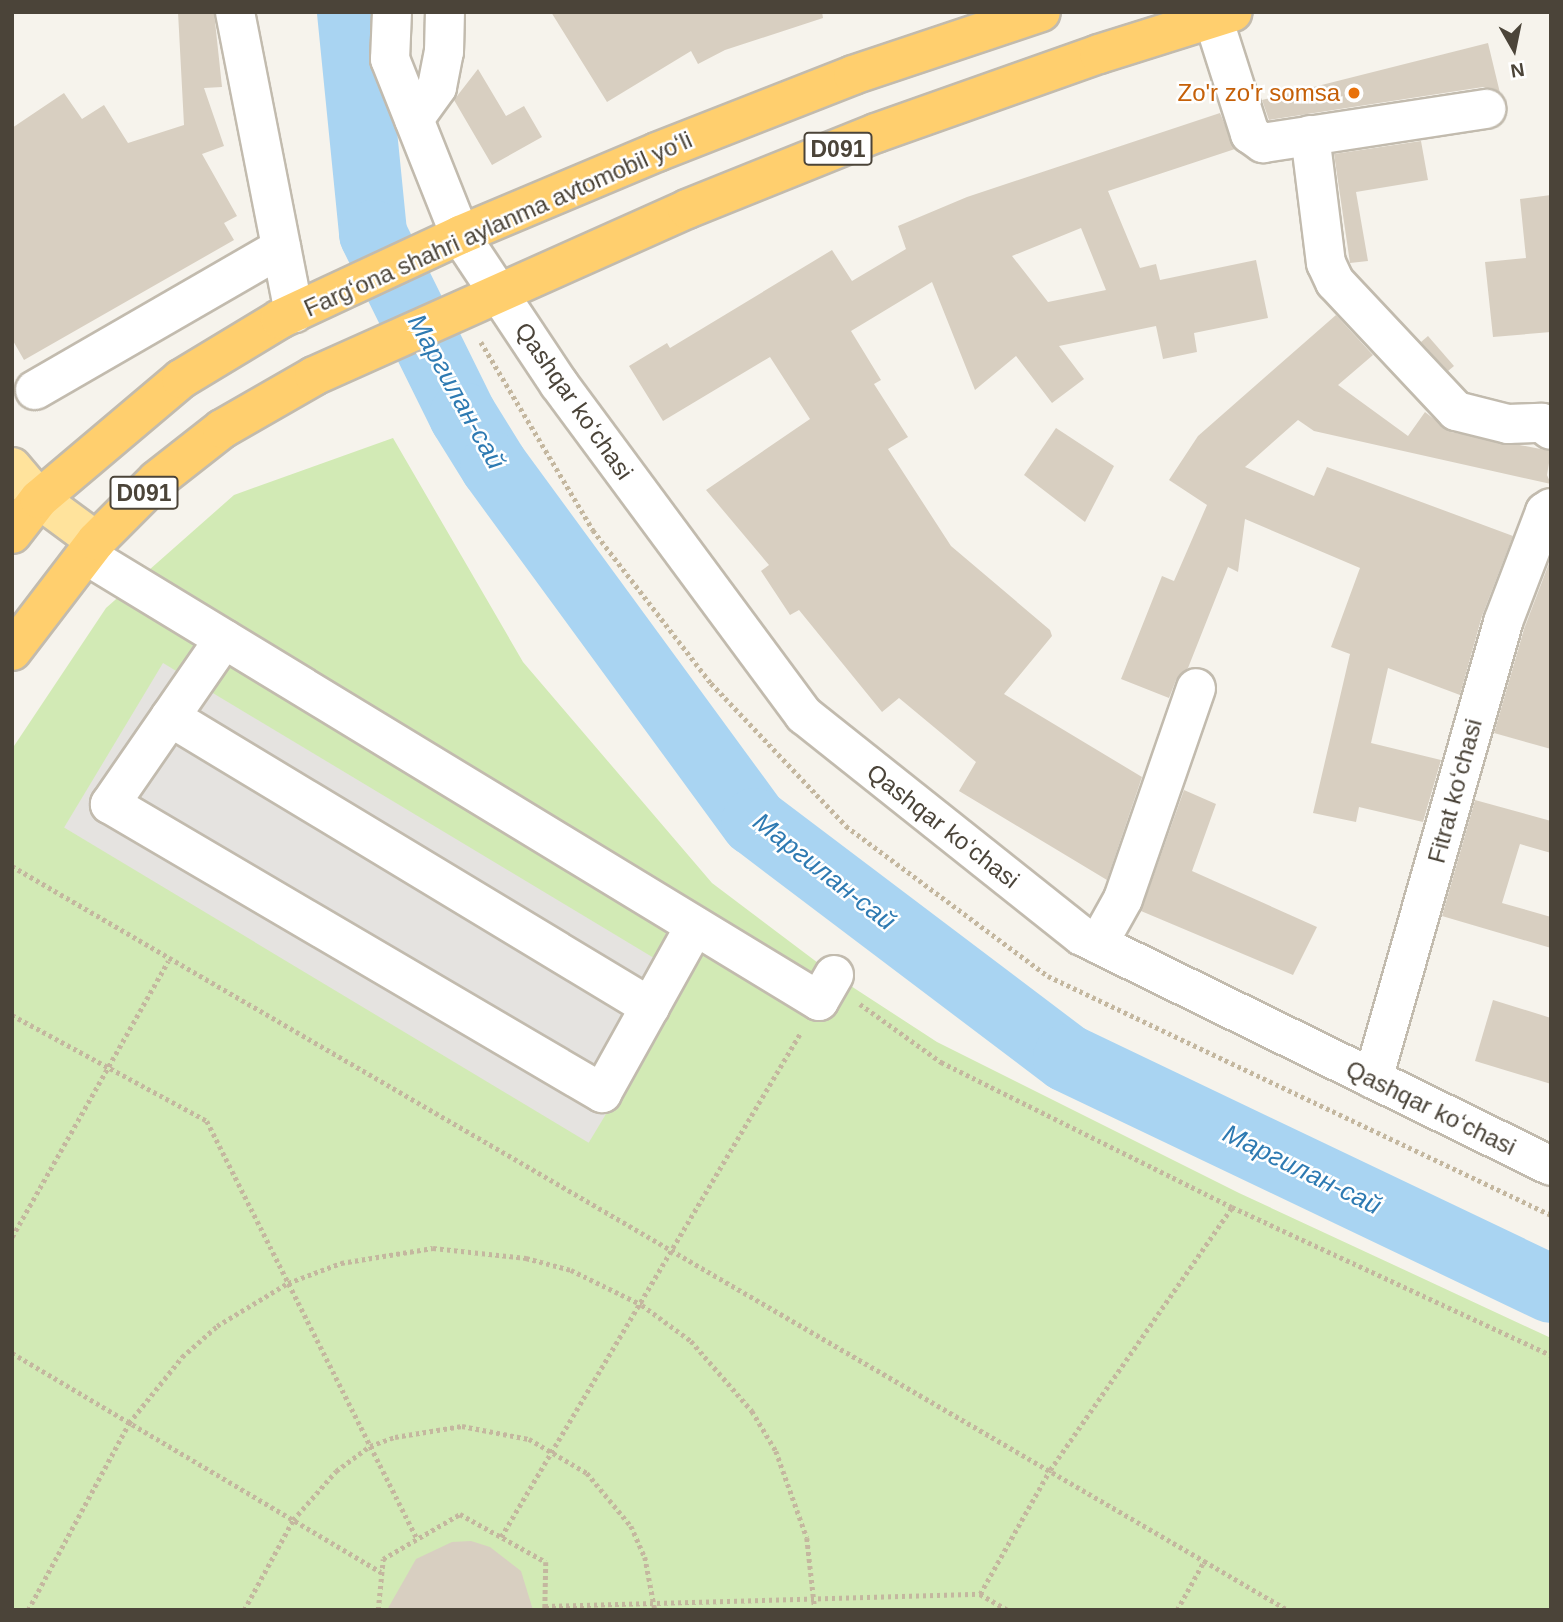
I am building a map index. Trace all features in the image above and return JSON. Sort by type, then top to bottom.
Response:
[{"type":"highway","name":"Fargʻona shahri aylanma avtomobil yoʻli","points":[[12,534],[39,499],[181,379],[287,316],[460,235],[853,75],[1041,12]]},
{"type":"highway","name":"D091","points":[[12,651],[91,548],[157,480],[222,429],[314,376],[687,209],[876,133],[1223,15]]},
{"type":"main road","points":[[12,467],[39,499],[91,548]]},
{"type":"street","points":[[235,12],[281,248],[287,316]]},
{"type":"street","name":"Qashqar koʻchasi","points":[[392,12],[390,60],[460,235],[559,384],[804,715],[1098,944],[1551,1166]]},
{"type":"street","points":[[414,119],[437,87],[444,52],[445,12]]},
{"type":"street","points":[[1223,15],[1250,134],[1263,143],[1486,109]]},
{"type":"street","points":[[1310,135],[1326,263],[1335,282],[1456,411],[1508,424],[1542,423],[1551,429]]},
{"type":"street","points":[[36,390],[281,248]]},
{"type":"street","name":"Fitrat koʻchasi","points":[[1373,1079],[1503,622],[1545,512],[1551,508]]},
{"type":"street","points":[[91,548],[224,639],[695,926],[828,986]]},
{"type":"street","points":[[224,639],[110,804],[603,1093],[695,926]]},
{"type":"street","points":[[1098,944],[1123,899],[1196,688]]},
{"type":"street","points":[[170,717],[650,1007]]},
{"type":"path","points":[[12,866],[168,961],[1288,1610]]},
{"type":"path","points":[[12,1237],[168,961]]},
{"type":"path","points":[[501,1537],[642,1305],[670,1251],[828,986],[941,1062],[1232,1207],[1551,1355]]},
{"type":"path","points":[[12,1015],[207,1121],[417,1539]]},
{"type":"path","points":[[980,1594],[1050,1470],[1232,1207]]},
{"type":"path","points":[[28,1610],[150,1391],[216,1326],[288,1283],[341,1263],[387,1253],[480,1250],[571,1270],[642,1305],[691,1341],[723,1374],[770,1441],[794,1493],[807,1538],[815,1610]]},
{"type":"path","points":[[12,1353],[382,1572]]},
{"type":"path","points":[[244,1610],[293,1520],[336,1471],[370,1446],[428,1429],[462,1426],[508,1433],[553,1451],[587,1473],[631,1526],[645,1557],[655,1610]]},
{"type":"path","points":[[377,1610],[383,1559],[460,1514],[546,1562],[545,1608],[980,1594],[1008,1610]]},
{"type":"path","points":[[1177,1610],[1204,1561]]},
{"type":"green space","points":[[393,438],[523,662],[712,883],[834,975],[937,1042],[1239,1193],[1551,1338],[1551,1610],[12,1610],[12,749],[106,608],[234,495]]},
{"type":"shaded area","points":[[163,663],[688,978],[589,1143],[64,828]]},
{"type":"building","points":[[178,12],[214,12],[222,87],[204,88],[224,146],[202,154],[237,216],[224,223],[234,240],[24,360],[12,339],[12,128],[64,93],[82,119],[104,105],[128,143],[184,125]]},
{"type":"building","points":[[551,12],[822,12],[823,18],[725,50],[698,64],[691,51],[607,102]]},
{"type":"building","points":[[1488,43],[1500,93],[1483,87],[1269,120],[1262,100]]},
{"type":"building","points":[[478,69],[506,116],[524,106],[542,137],[492,165],[454,100]]},
{"type":"building","points":[[1220,113],[1235,149],[1108,191],[1140,268],[1156,264],[1160,280],[1256,260],[1268,318],[1194,333],[1197,352],[1163,359],[1156,326],[1059,346],[1084,379],[1052,403],[1016,356],[975,390],[932,282],[851,331],[881,380],[874,384],[908,437],[888,449],[951,546],[1050,630],[1052,636],[1004,694],[1142,777],[1107,880],[959,791],[976,762],[899,698],[882,712],[799,610],[790,615],[761,571],[769,565],[706,490],[810,419],[770,357],[663,421],[629,366],[667,343],[670,348],[832,250],[852,281],[906,249],[898,226],[967,197]],"holes":[[[1081,228],[1106,290],[1048,302],[1012,256]]]},
{"type":"building","points":[[1421,141],[1428,180],[1356,192],[1368,261],[1350,263],[1334,154]]},
{"type":"building","points":[[1551,195],[1551,332],[1493,337],[1485,262],[1526,258],[1520,199]]},
{"type":"building","points":[[1336,315],[1373,355],[1338,385],[1408,436],[1425,412],[1451,432],[1551,451],[1547,475],[1551,484],[1314,431],[1298,420],[1245,467],[1314,496],[1327,467],[1513,536],[1482,616],[1460,695],[1388,668],[1371,743],[1441,760],[1423,822],[1359,807],[1356,822],[1313,813],[1350,654],[1331,647],[1360,568],[1245,519],[1238,572],[1228,567],[1188,668],[1176,680],[1169,698],[1121,679],[1162,576],[1174,581],[1207,505],[1169,480],[1198,436]]},
{"type":"building","points":[[1428,336],[1454,366],[1448,371],[1421,342]]},
{"type":"building","points":[[1056,428],[1114,466],[1085,522],[1024,475]]},
{"type":"building","points":[[1551,558],[1551,749],[1494,733],[1524,629]]},
{"type":"building","points":[[1184,790],[1216,804],[1192,871],[1317,927],[1293,975],[1141,911]]},
{"type":"building","points":[[1475,800],[1551,821],[1551,853],[1520,844],[1502,903],[1551,917],[1551,948],[1442,916]]},
{"type":"building","points":[[1493,1000],[1551,1018],[1551,1084],[1475,1061]]},
{"type":"building","points":[[471,1541],[490,1547],[521,1571],[533,1610],[387,1610],[416,1559],[452,1542]]},
{"type":"waterway","name":"Маргилан-сай","points":[[351,12],[373,234],[463,416],[494,466],[755,822],[1067,1058],[1551,1289]]},
{"type":"place","name":"Zo'r zo'r somsa","points":[[1354,93]]}]
